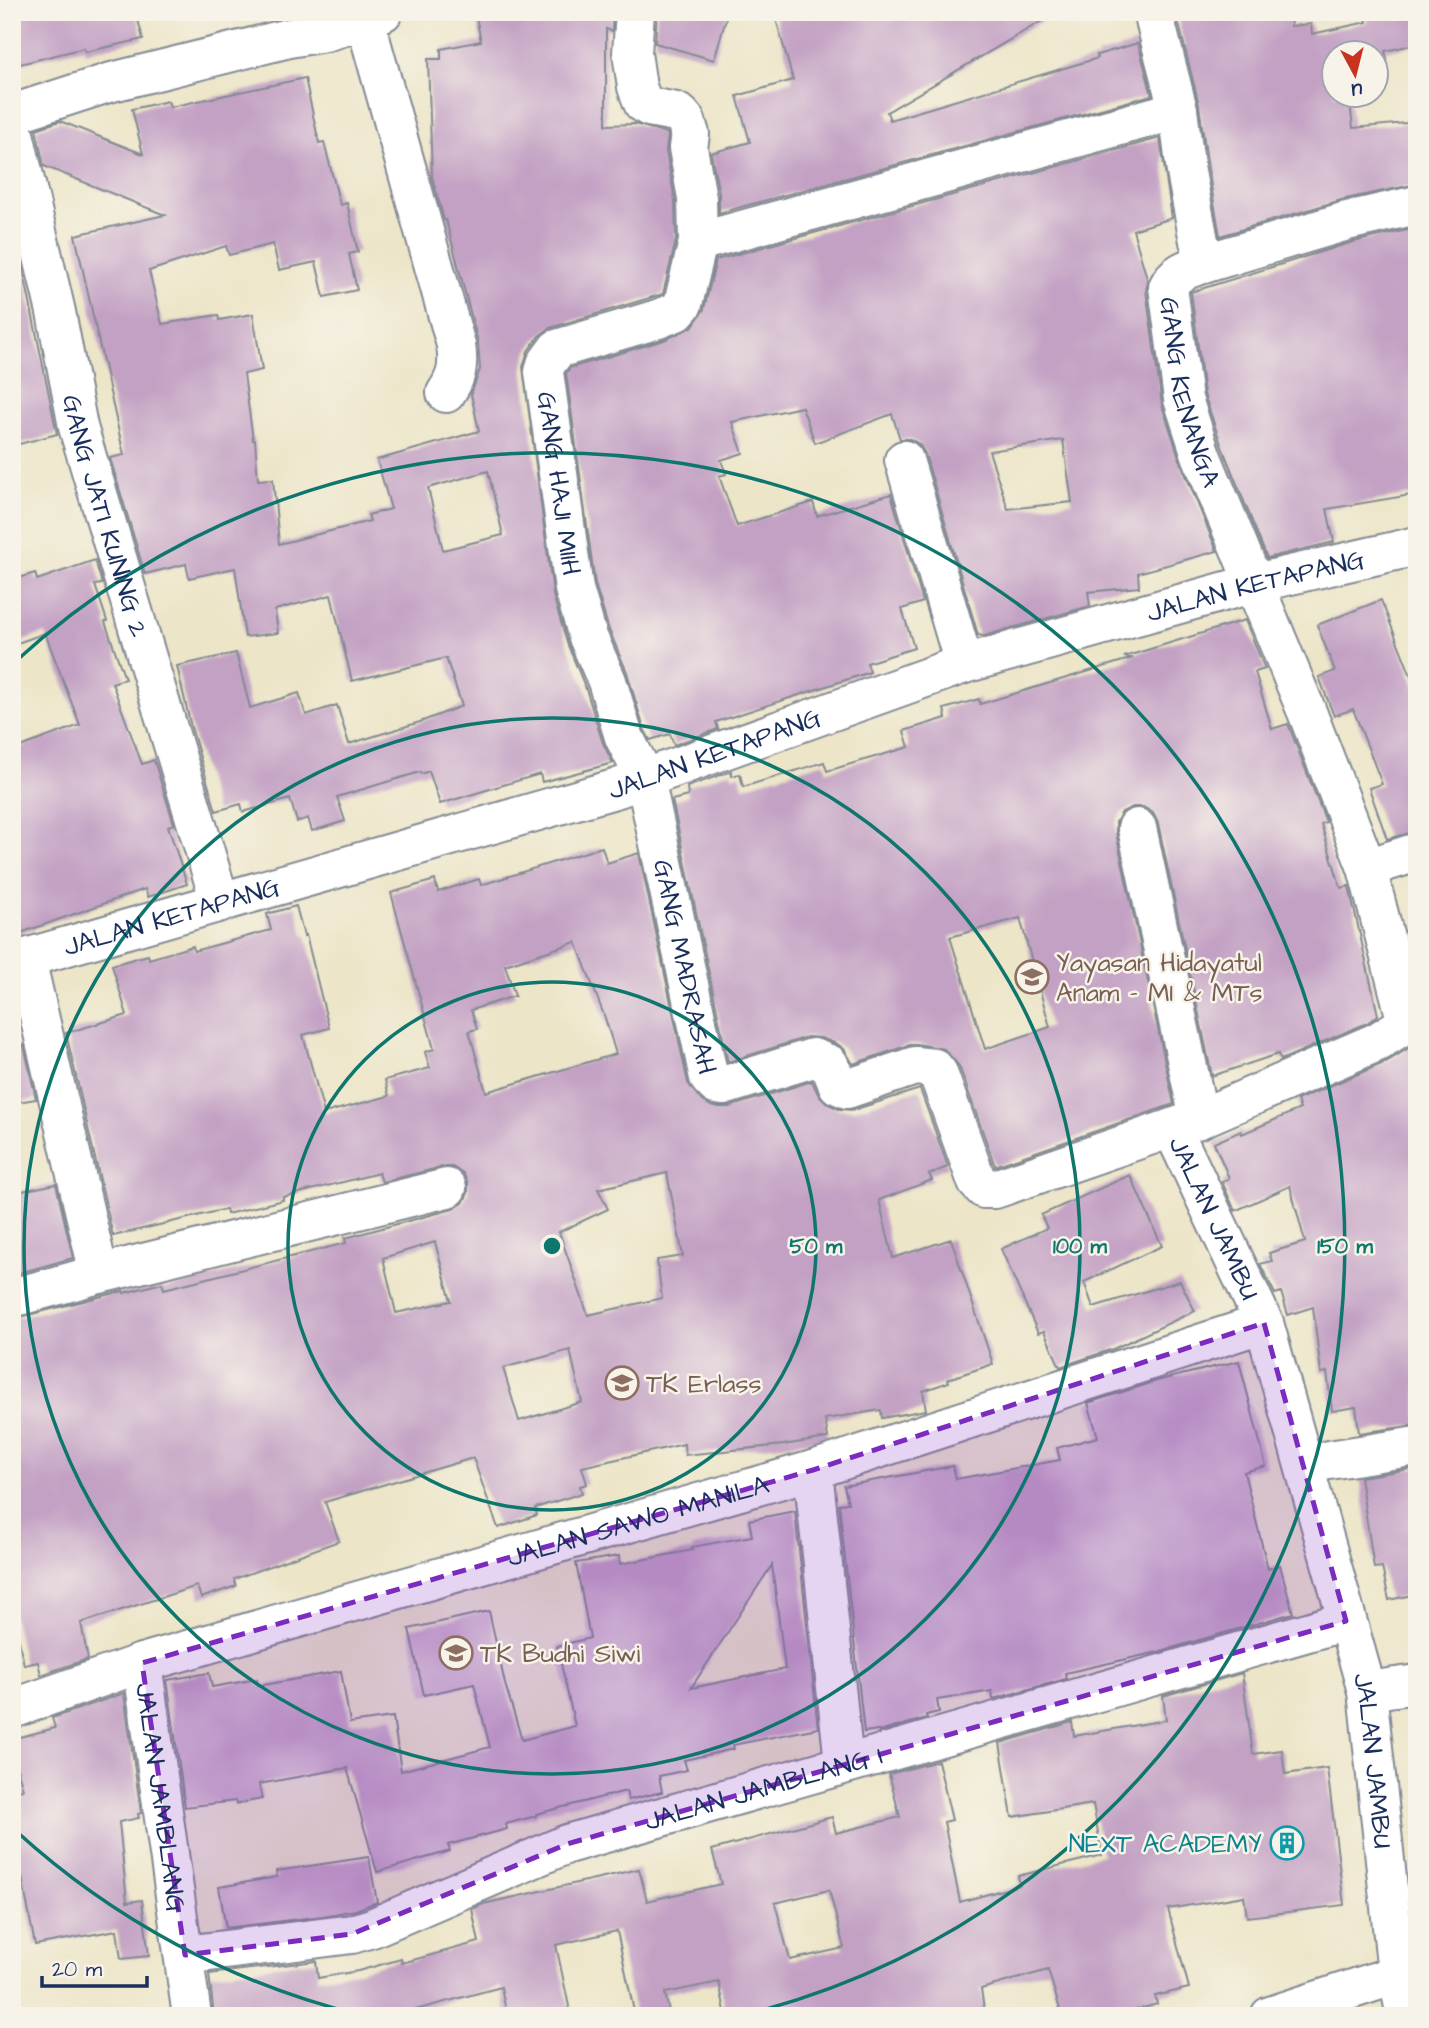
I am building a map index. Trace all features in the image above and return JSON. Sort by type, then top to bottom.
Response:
[{"type":"street","name":"GANG HAJI MIIH","points":[[635,12],[632,53],[637,87],[643,103],[649,107],[676,112],[683,117],[688,127],[688,148],[697,198],[698,242],[683,304],[680,309],[658,319],[557,349],[546,364],[544,372],[574,589],[624,737],[645,778]]},
{"type":"street","name":"GANG KENANGA","points":[[1153,12],[1178,110],[1186,172],[1199,241],[1206,263],[1172,277],[1168,287],[1183,399],[1201,455],[1238,550],[1255,583]]},
{"type":"street","points":[[12,114],[288,25],[326,32],[374,16],[456,345],[459,362],[454,381],[446,393]]},
{"type":"street","points":[[698,242],[1178,110]]},
{"type":"street","name":"GANG JATI KUNING 2","points":[[12,125],[56,312],[78,427],[220,902]]},
{"type":"street","points":[[1206,263],[1347,221],[1417,205]]},
{"type":"street","points":[[904,460],[964,664]]},
{"type":"street","name":"JALAN KETAPANG","points":[[19,960],[618,788],[964,664],[1255,583],[1417,546]]},
{"type":"street","name":"JALAN JAMBU","points":[[1255,583],[1367,868],[1412,1022],[1377,1042],[1185,1124],[1264,1323],[1367,1691],[1407,1970],[1406,2016]]},
{"type":"street","name":"GANG MADRASAH","points":[[645,778],[709,1079],[713,1084],[723,1086],[813,1058],[829,1064],[838,1085],[847,1089],[915,1066],[934,1068],[977,1182],[984,1189],[995,1189],[1185,1124]]},
{"type":"street","points":[[1136,828],[1185,1124]]},
{"type":"street","points":[[1367,868],[1417,852]]},
{"type":"street","points":[[19,960],[99,1274]]},
{"type":"street","points":[[12,1298],[447,1188]]},
{"type":"street","name":"JALAN SAWO MANILA","points":[[12,1709],[142,1663],[813,1470],[1264,1323]]},
{"type":"street","points":[[1304,1464],[1417,1446]]},
{"type":"street","points":[[813,1470],[844,1763]]},
{"type":"street","name":"JALAN JAMBLANG I","points":[[185,1955],[352,1934],[372,1928],[567,1844],[1346,1621]]},
{"type":"street","name":"JALAN JAMBLANG","points":[[142,1663],[192,2016]]},
{"type":"street","points":[[1367,1691],[1417,1684]]},
{"type":"street","points":[[1270,2016],[1407,1970]]},
{"type":"highlighted area","points":[[1264,1323],[1346,1621],[567,1844],[352,1934],[185,1955],[142,1663],[813,1470]]},
{"type":"building","points":[[12,12],[136,12],[143,39],[85,52],[84,48],[12,66]]},
{"type":"building","points":[[475,12],[613,12],[612,31],[606,29],[606,125],[635,124],[667,133],[668,136],[666,151],[675,200],[676,240],[663,294],[550,328],[539,336],[528,351],[523,367],[553,595],[567,643],[586,689],[603,743],[613,763],[542,782],[540,774],[440,804],[429,771],[420,772],[337,797],[345,821],[312,831],[308,818],[297,822],[290,799],[243,812],[241,804],[216,811],[191,727],[177,666],[236,653],[250,708],[299,693],[306,715],[337,705],[349,744],[462,706],[446,658],[352,681],[331,595],[275,610],[278,633],[245,637],[235,568],[189,578],[186,564],[145,574],[110,458],[124,455],[75,235],[165,215],[44,166],[36,129],[60,121],[143,154],[132,109],[168,101],[170,107],[305,78],[319,143],[324,142],[340,205],[347,203],[358,252],[349,254],[357,290],[324,297],[316,262],[279,270],[273,244],[229,255],[226,246],[149,271],[162,324],[218,315],[219,320],[253,314],[262,370],[244,374],[255,440],[258,480],[273,479],[279,544],[370,521],[368,515],[391,509],[377,460],[479,431],[471,394],[480,369],[478,342],[432,177],[428,59],[441,59],[441,49],[481,41]],"holes":[[[488,471],[503,535],[443,550],[428,488]]]},
{"type":"building","points":[[657,12],[728,12],[714,60],[655,43]]},
{"type":"building","points":[[774,12],[1057,12],[887,112],[890,120],[1098,58],[1097,55],[1138,43],[1152,95],[719,213],[719,194],[711,153],[750,142],[737,96],[793,80]]},
{"type":"building","points":[[1176,12],[1290,12],[1291,26],[1311,24],[1312,34],[1367,22],[1365,12],[1417,12],[1417,44],[1390,50],[1390,38],[1320,38],[1320,108],[1351,108],[1353,128],[1417,122],[1417,184],[1341,200],[1220,236],[1199,105]]},
{"type":"building","points":[[1160,138],[1172,218],[1133,230],[1148,282],[1146,290],[1162,405],[1181,463],[1217,551],[1138,573],[1139,587],[1088,592],[1090,606],[984,636],[978,635],[925,454],[919,444],[910,439],[900,439],[892,414],[815,443],[802,407],[732,422],[743,453],[721,460],[726,474],[719,476],[737,526],[813,502],[817,516],[891,494],[923,602],[902,609],[914,648],[867,663],[870,672],[716,722],[718,729],[674,745],[670,734],[650,740],[595,584],[566,373],[570,368],[664,340],[692,327],[704,309],[716,260]],"holes":[[[1063,440],[1072,502],[1008,509],[989,451]]]},
{"type":"building","points":[[1417,228],[1417,494],[1327,509],[1334,542],[1267,558],[1222,447],[1204,394],[1191,292],[1353,242]]},
{"type":"building","points":[[20,254],[57,434],[12,446],[12,255]]},
{"type":"building","points":[[95,560],[102,584],[95,585],[125,679],[112,683],[142,764],[154,760],[174,824],[168,826],[187,884],[148,897],[145,889],[12,936],[12,750],[80,725],[45,633],[12,645],[12,580],[35,573],[37,580]]},
{"type":"building","points":[[1381,600],[1417,691],[1417,831],[1387,839],[1369,788],[1382,784],[1353,709],[1334,716],[1319,677],[1335,671],[1317,625]]},
{"type":"building","points":[[1245,620],[1265,669],[1255,672],[1272,729],[1288,724],[1326,822],[1321,824],[1341,888],[1349,886],[1378,1015],[1367,1023],[1281,1060],[1278,1054],[1212,1076],[1158,823],[1153,813],[1143,807],[1133,807],[1122,812],[1116,822],[1116,833],[1174,1104],[995,1166],[959,1066],[944,1049],[909,1045],[853,1064],[844,1049],[837,1044],[821,1038],[807,1037],[728,1062],[672,800],[688,796],[687,787],[731,771],[732,776],[740,774],[743,787],[824,762],[827,771],[909,747],[904,731],[946,718],[944,709],[979,699],[980,704],[1133,658],[1124,657]],"holes":[[[1020,918],[1050,1027],[985,1049],[950,937]]]},
{"type":"building","points":[[602,847],[607,863],[639,853],[688,1083],[701,1100],[713,1107],[729,1107],[812,1081],[818,1094],[828,1104],[839,1109],[853,1110],[920,1089],[948,1167],[929,1174],[932,1180],[879,1200],[893,1258],[951,1239],[993,1364],[948,1379],[949,1382],[923,1391],[926,1410],[882,1418],[881,1410],[825,1419],[828,1438],[685,1455],[684,1444],[582,1467],[587,1484],[580,1486],[582,1493],[535,1508],[537,1515],[498,1528],[473,1458],[325,1502],[339,1541],[234,1579],[236,1586],[201,1598],[197,1586],[81,1623],[88,1659],[41,1675],[38,1662],[24,1665],[12,1608],[12,1319],[162,1283],[164,1289],[346,1243],[345,1238],[453,1209],[463,1203],[468,1193],[468,1183],[463,1173],[452,1167],[382,1182],[379,1173],[227,1214],[226,1209],[113,1236],[66,1033],[127,1015],[112,965],[148,955],[149,959],[193,946],[194,951],[271,930],[267,914],[296,906],[329,1028],[303,1035],[324,1113],[389,1096],[385,1080],[430,1068],[425,1052],[434,1049],[391,893],[435,880],[438,892],[479,879],[481,885]],"holes":[[[576,942],[616,1054],[486,1092],[469,1031],[477,1029],[471,1010],[515,996],[505,965]],[[667,1173],[683,1256],[657,1260],[662,1298],[588,1315],[559,1232],[608,1209],[598,1189]],[[435,1242],[451,1301],[396,1313],[383,1258]],[[570,1350],[582,1402],[519,1421],[503,1368]]]},
{"type":"building","points":[[1417,1043],[1417,1425],[1359,1433],[1356,1407],[1332,1411],[1327,1372],[1321,1373],[1313,1307],[1288,1315],[1281,1292],[1275,1294],[1260,1264],[1272,1261],[1269,1253],[1305,1242],[1290,1186],[1235,1211],[1222,1182],[1229,1178],[1214,1143],[1300,1109],[1297,1100],[1386,1062]]},
{"type":"building","points":[[24,1045],[36,1099],[12,1103],[12,1049]]},
{"type":"building","points":[[1130,1175],[1162,1246],[1084,1282],[1093,1307],[1180,1281],[1195,1311],[1113,1349],[1060,1367],[1044,1331],[1038,1333],[1001,1249],[1047,1228],[1041,1215]]},
{"type":"building","points":[[56,1184],[73,1258],[12,1275],[12,1193]]},
{"type":"building","points":[[1239,1361],[1266,1466],[1244,1472],[1268,1569],[1280,1565],[1293,1613],[1158,1652],[1065,1673],[1066,1679],[993,1699],[992,1691],[937,1700],[939,1712],[926,1715],[927,1718],[879,1732],[864,1732],[839,1504],[848,1503],[844,1486],[953,1466],[956,1479],[1060,1460],[1057,1448],[1098,1437],[1088,1403],[1160,1380]]},
{"type":"building","points":[[1417,1468],[1417,1594],[1389,1600],[1382,1567],[1374,1568],[1360,1477]]},
{"type":"building","points":[[795,1511],[818,1728],[733,1745],[734,1749],[684,1760],[687,1770],[659,1776],[662,1792],[628,1800],[626,1791],[536,1814],[506,1824],[507,1829],[448,1845],[450,1851],[377,1872],[347,1768],[259,1784],[262,1799],[236,1804],[235,1801],[185,1807],[167,1680],[209,1673],[212,1687],[257,1679],[258,1686],[341,1671],[350,1723],[393,1717],[401,1771],[490,1747],[474,1684],[424,1695],[409,1629],[489,1611],[505,1684],[522,1740],[575,1726],[557,1646],[590,1638],[576,1563],[619,1556],[620,1564],[752,1536],[749,1520]],"holes":[[[772,1565],[785,1669],[691,1688]]]},
{"type":"building","points":[[1242,1673],[1253,1754],[1282,1750],[1285,1774],[1327,1768],[1344,1905],[1247,1917],[1244,1896],[1168,1909],[1189,1988],[1155,1996],[1157,2004],[1116,2016],[1062,2016],[1048,1970],[981,1989],[985,2016],[726,2016],[719,1982],[665,1993],[670,2016],[635,2016],[617,1931],[556,1945],[571,2016],[507,2016],[501,1987],[415,2010],[416,2016],[214,2016],[209,1974],[316,1961],[318,1978],[358,1971],[401,1959],[402,1963],[479,1942],[472,1909],[483,1904],[639,1869],[647,1901],[721,1884],[712,1850],[832,1817],[836,1833],[900,1817],[889,1774],[938,1761],[952,1820],[944,1822],[960,1902],[1020,1885],[1018,1876],[1102,1855],[1093,1804],[1012,1817],[1000,1743],[1072,1722],[1074,1736],[1166,1720],[1163,1696]],"holes":[[[829,1890],[844,1948],[790,1960],[775,1903]]]},
{"type":"building","points":[[124,1693],[141,1813],[138,1814],[139,1818],[119,1822],[127,1902],[142,1900],[149,1956],[121,1959],[117,1930],[35,1945],[22,1877],[12,1878],[12,1791],[23,1789],[12,1751],[12,1739],[55,1728],[52,1718]]},
{"type":"building","points":[[369,1857],[377,1902],[356,1910],[323,1916],[226,1928],[219,1887],[277,1877],[276,1871]]},
{"type":"place","name":"Yayasan Hidayatul Anam - MI & MTs","points":[[1032,977]]},
{"type":"place","name":"TK Erlass","points":[[622,1383]]},
{"type":"place","name":"TK Budhi Siwi","points":[[456,1653]]},
{"type":"place","name":"NEXT ACADEMY","points":[[1287,1843]]}]
